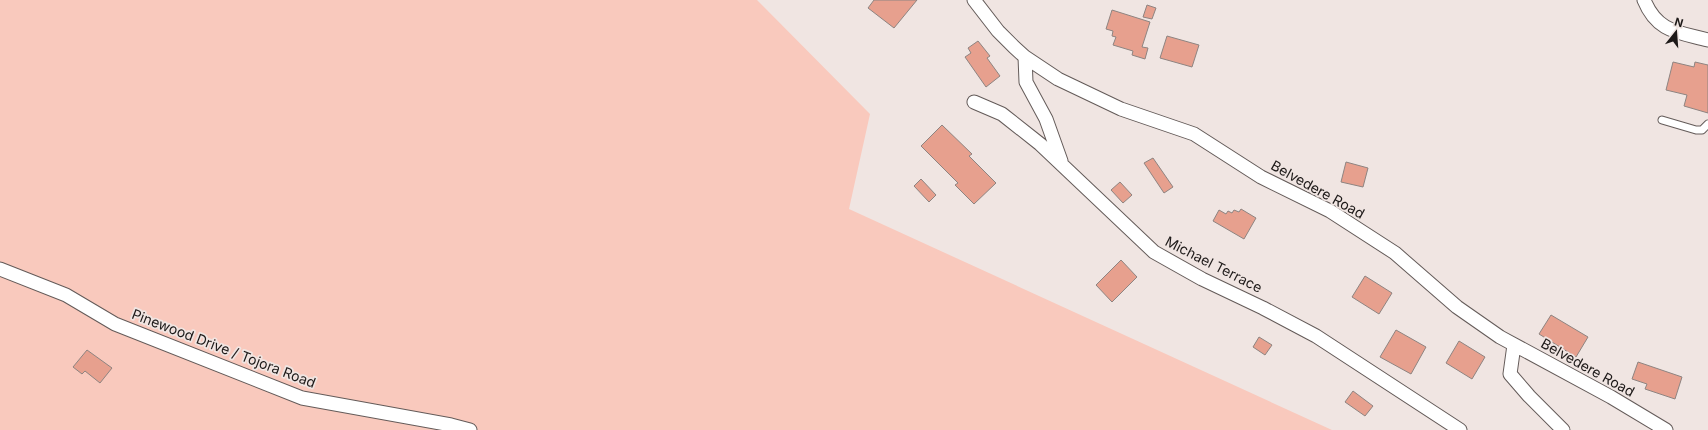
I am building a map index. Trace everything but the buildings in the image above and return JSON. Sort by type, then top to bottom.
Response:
[{"type":"street","name":"Belvedere Road","points":[[974,0],[998,31],[1026,57],[1058,79],[1122,109],[1194,134],[1261,177],[1330,211],[1395,253],[1457,307],[1514,345],[1610,397],[1666,430]]},
{"type":"street","points":[[1644,0],[1649,13],[1664,27],[1708,40]]},
{"type":"street","points":[[1026,57],[1026,82],[1046,119],[1058,156],[1066,170]]},
{"type":"street","name":"Michael Terrace","points":[[974,102],[1002,114],[1040,144],[1154,252],[1202,279],[1264,308],[1316,336],[1460,430]]},
{"type":"street","name":"Pinewood Drive / Tojora Road","points":[[0,269],[66,295],[115,324],[302,398],[451,425],[470,430]]},
{"type":"street","points":[[1514,345],[1510,374],[1529,396],[1563,430]]},
{"type":"lane","points":[[1662,120],[1696,130],[1702,130],[1708,124]]},
{"type":"shaded area","points":[[0,0],[757,0],[870,114],[849,209],[1332,430],[0,430]]}]
